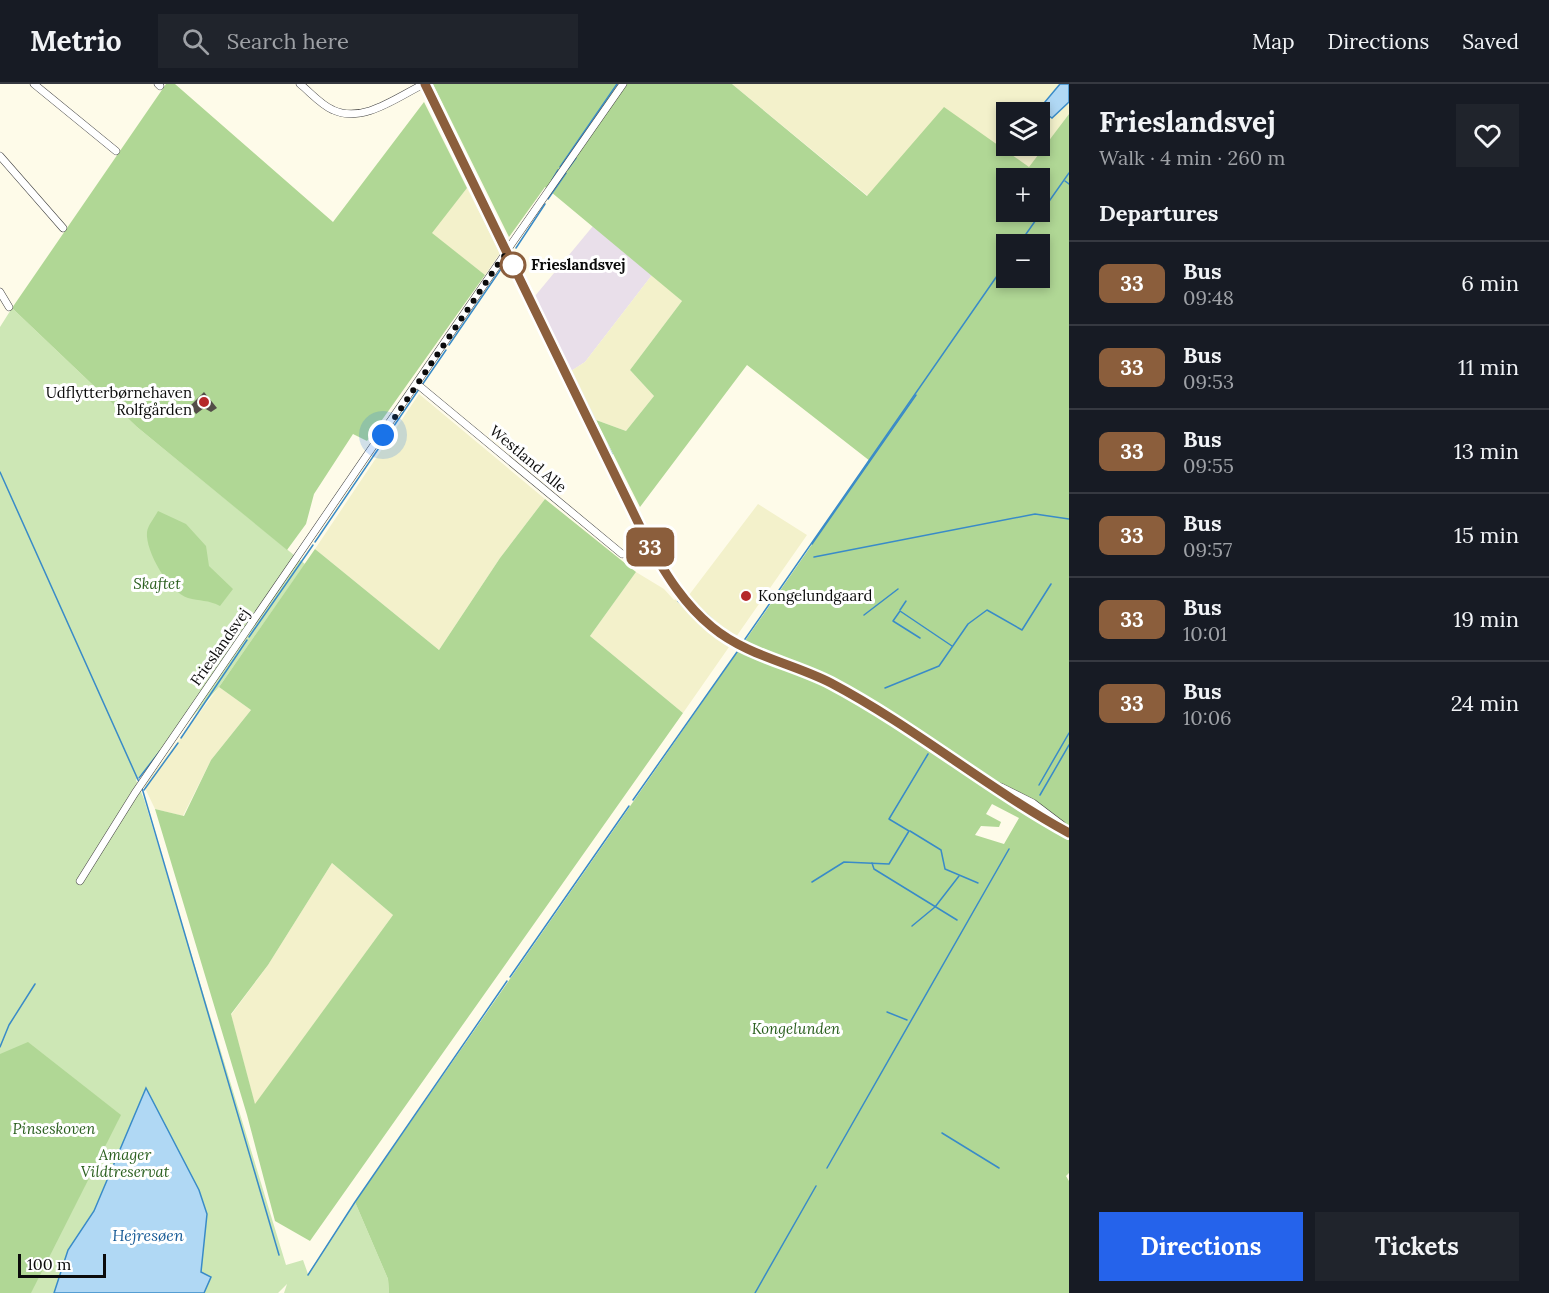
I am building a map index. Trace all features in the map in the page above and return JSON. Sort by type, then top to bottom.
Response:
[{"type":"street","points":[[34,84],[116,150]]},
{"type":"street","points":[[300,84],[332,109],[347,115],[368,111],[425,84],[649,545],[679,593],[714,628],[733,641],[831,684],[986,780],[1033,803],[1069,832]]},
{"type":"street","name":"Frieslandsvej","points":[[80,880],[135,793],[623,84]]},
{"type":"street","points":[[0,156],[63,228]]},
{"type":"street","points":[[0,292],[9,307]]},
{"type":"street","name":"Westland Alle","points":[[417,384],[622,554]]},
{"type":"shaded area","points":[[732,84],[1069,84],[1069,114],[1050,140],[1050,102],[996,102],[996,145],[944,108],[868,196]]},
{"type":"shaded area","points":[[1012,156],[1038,156],[1029,168]]},
{"type":"shaded area","points":[[467,188],[500,253],[485,275],[431,233]]},
{"type":"shaded area","points":[[593,226],[652,275],[585,362],[571,371],[535,296]]},
{"type":"shaded area","points":[[652,275],[682,301],[630,370],[654,396],[626,431],[596,420],[571,371],[585,362]]},
{"type":"shaded area","points":[[419,394],[545,499],[500,558],[439,650],[315,549]]},
{"type":"shaded area","points":[[758,504],[807,535],[683,713],[590,636],[636,572],[664,589],[674,600],[689,595]]},
{"type":"shaded area","points":[[219,687],[251,710],[211,760],[183,816],[155,809],[144,786]]},
{"type":"shaded area","points":[[332,863],[393,915],[255,1105],[231,1015],[268,965]]},
{"type":"green space","points":[[166,84],[175,84],[333,222],[424,102],[467,188],[432,233],[485,275],[367,441],[353,434],[314,494],[306,524],[287,550],[137,427],[12,308]]},
{"type":"green space","name":"Kongelunden","points":[[433,84],[732,84],[867,196],[944,107],[996,144],[996,156],[1013,156],[1029,167],[1037,156],[1050,156],[1050,139],[1069,114],[1069,1173],[1066,1176],[1069,1181],[1069,1293],[389,1293],[388,1279],[355,1202],[870,461],[747,365],[640,507],[596,420],[626,431],[654,396],[630,370],[682,301],[545,187],[509,237]],"holes":[[[992,804],[1019,818],[1004,844],[975,835],[981,826],[999,827],[1001,822],[986,814]]]},
{"type":"green space","name":"Amager Vildtreservat","points":[[12,308],[137,427],[305,564],[219,687],[136,780],[144,799],[286,1265],[303,1260],[308,1274],[355,1202],[388,1279],[389,1293],[284,1293],[287,1284],[278,1293],[0,1293],[0,327]]},
{"type":"green space","points":[[545,499],[636,572],[590,636],[683,713],[310,1241],[275,1221],[247,1115],[155,809],[184,816],[211,760],[251,710],[219,687],[315,549],[439,650],[500,558]],"holes":[[[332,863],[393,915],[255,1104],[231,1014],[268,965]]]},
{"type":"green space","points":[[158,511],[186,524],[206,546],[209,566],[233,589],[220,606],[181,594],[173,588],[160,570],[147,540],[150,524]]},
{"type":"green space","name":"Pinseskoven","points":[[28,1042],[121,1115],[31,1293],[0,1293],[0,1054]]},
{"type":"water","points":[[1060,84],[1069,84],[1069,102],[1052,118],[1050,117],[1050,102],[1045,102]]},
{"type":"water","name":"Hejresøen","points":[[146,1088],[199,1190],[207,1214],[201,1272],[211,1277],[204,1293],[54,1293],[68,1250],[94,1211]]},
{"type":"building","name":"Udflytterbørnehaven Rolfgården","points":[[204,392],[217,408],[211,412],[204,408],[196,414],[190,406]]},
{"type":"waterway","points":[[560,167],[617,84]]},
{"type":"waterway","points":[[431,85],[456,138]]},
{"type":"waterway","points":[[424,92],[448,142]]},
{"type":"waterway","points":[[459,141],[506,239]]},
{"type":"waterway","points":[[450,146],[488,223]]},
{"type":"waterway","points":[[568,169],[576,158]]},
{"type":"waterway","points":[[552,180],[558,170]]},
{"type":"waterway","points":[[548,199],[566,173]]},
{"type":"waterway","points":[[1026,234],[1069,173]]},
{"type":"waterway","points":[[1065,181],[1069,184]]},
{"type":"waterway","points":[[516,248],[545,204]]},
{"type":"waterway","points":[[449,345],[503,266]]},
{"type":"waterway","points":[[510,268],[535,320]]},
{"type":"waterway","points":[[743,642],[996,277]]},
{"type":"waterway","points":[[537,325],[539,329]]},
{"type":"waterway","points":[[542,334],[555,361]]},
{"type":"waterway","points":[[422,385],[446,350]]},
{"type":"waterway","points":[[557,365],[559,370]]},
{"type":"waterway","points":[[572,374],[595,420]]},
{"type":"waterway","points":[[315,542],[419,389]]},
{"type":"waterway","points":[[812,544],[916,395]]},
{"type":"waterway","points":[[575,402],[581,415]]},
{"type":"waterway","points":[[585,424],[596,445]]},
{"type":"waterway","points":[[597,426],[612,454]]},
{"type":"waterway","points":[[600,454],[615,483]]},
{"type":"waterway","points":[[0,472],[139,782]]},
{"type":"waterway","points":[[814,557],[1035,514],[1069,519]]},
{"type":"waterway","points":[[249,637],[313,545]]},
{"type":"waterway","points":[[885,688],[939,666],[968,624],[987,610],[1022,630],[1051,584]]},
{"type":"waterway","points":[[864,615],[898,589]]},
{"type":"waterway","points":[[691,600],[725,631]]},
{"type":"waterway","points":[[678,601],[696,619]]},
{"type":"waterway","points":[[900,610],[906,601]]},
{"type":"waterway","points":[[920,638],[893,621],[900,611],[952,646]]},
{"type":"waterway","points":[[700,623],[725,642]]},
{"type":"waterway","points":[[181,738],[247,640]]},
{"type":"waterway","points":[[633,800],[737,652]]},
{"type":"waterway","points":[[1039,785],[1069,733]]},
{"type":"waterway","points":[[144,790],[178,743]]},
{"type":"waterway","points":[[1040,795],[1069,745]]},
{"type":"waterway","points":[[139,778],[160,751]]},
{"type":"waterway","points":[[812,882],[844,862],[889,864],[909,831],[889,819],[928,754]]},
{"type":"waterway","points":[[142,788],[279,1255]]},
{"type":"waterway","points":[[510,977],[629,806]]},
{"type":"waterway","points":[[910,831],[941,850],[945,869],[978,883]]},
{"type":"waterway","points":[[827,1168],[1009,849]]},
{"type":"waterway","points":[[872,863],[874,869],[957,920]]},
{"type":"waterway","points":[[912,926],[935,907],[959,876]]},
{"type":"waterway","points":[[308,1275],[355,1202],[507,981]]},
{"type":"waterway","points":[[0,1047],[9,1025],[35,984]]},
{"type":"waterway","points":[[887,1012],[907,1020]]},
{"type":"waterway","points":[[942,1133],[999,1168]]},
{"type":"waterway","points":[[755,1293],[816,1186]]},
{"type":"bus line","name":"33","points":[[425,84],[649,545],[665,573],[691,607],[714,628],[733,641],[831,684],[986,780],[1028,811],[1069,833]]},
{"type":"place","name":"Frieslandsvej","points":[[513,265]]},
{"type":"place","name":"Udflytterbørnehaven Rolfgården","points":[[204,402]]},
{"type":"place","name":"Kongelundgaard","points":[[746,596]]},
{"type":"route","points":[[383,435],[503,257],[508,254],[513,265]]},
{"type":"park label","name":"Skaftet","points":[[157,584]]}]
